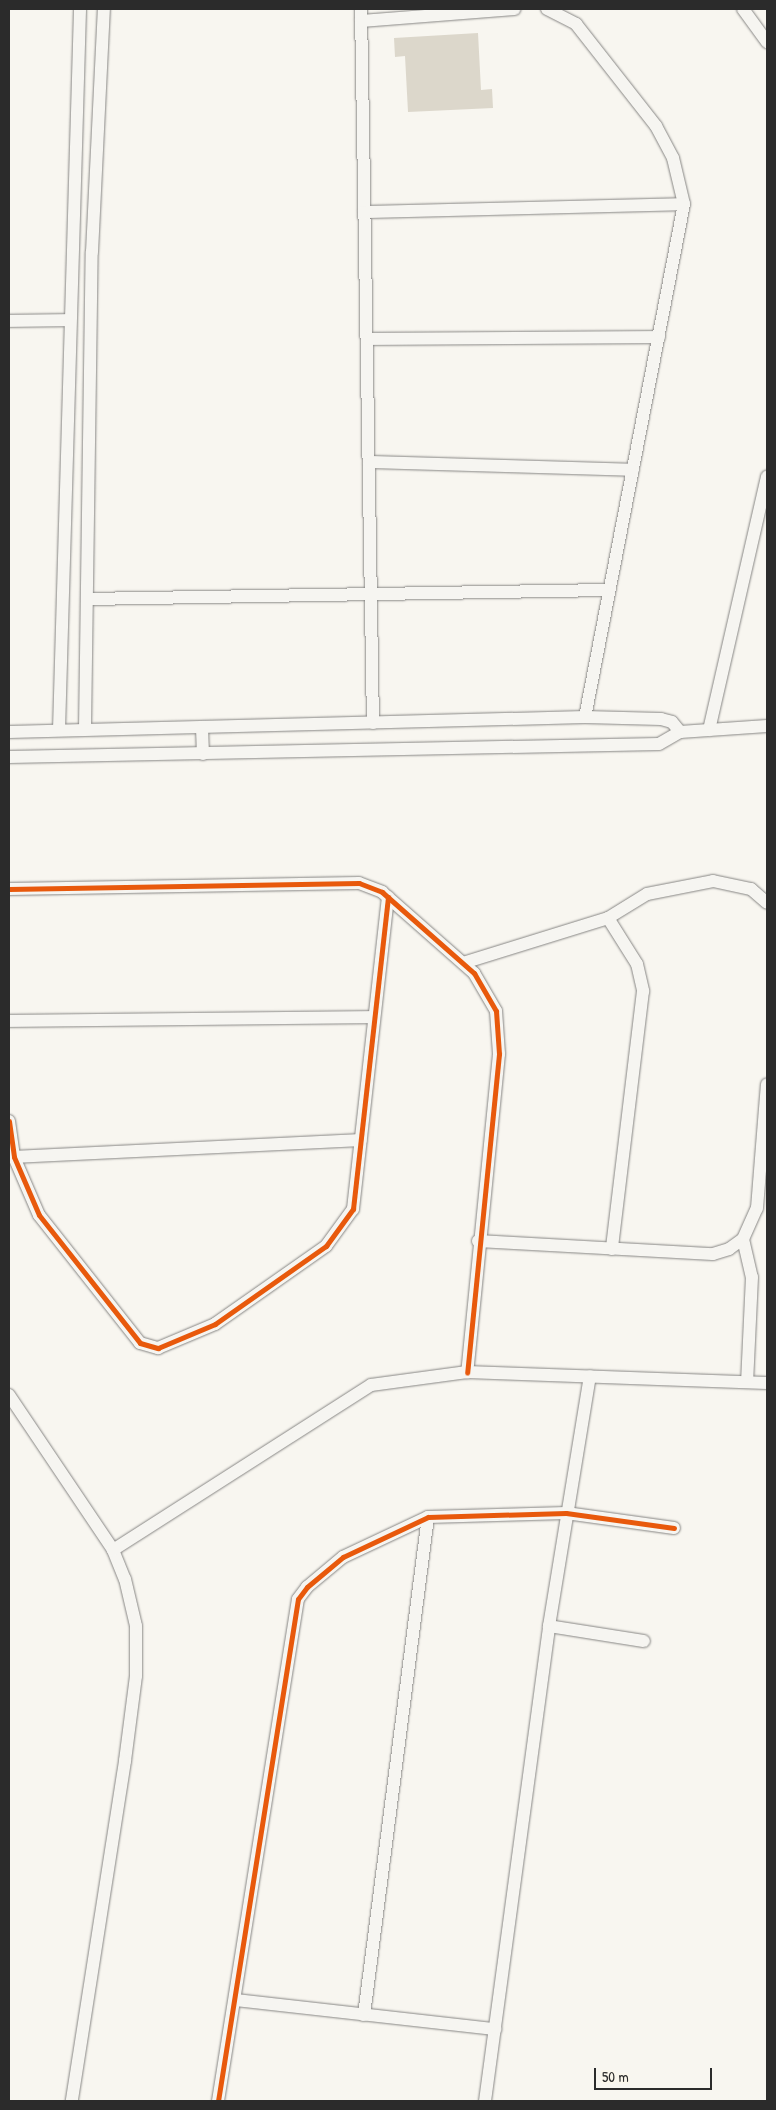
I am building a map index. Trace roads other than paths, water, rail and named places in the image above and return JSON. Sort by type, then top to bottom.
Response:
[{"type":"street","points":[[59,730],[80,9]]},
{"type":"street","points":[[85,730],[92,252],[104,9]]},
{"type":"street","points":[[373,722],[361,15],[515,9]]},
{"type":"street","points":[[547,9],[576,24],[656,126],[676,166],[684,204],[585,717]]},
{"type":"street","points":[[742,9],[767,42]]},
{"type":"street","points":[[364,212],[684,204]]},
{"type":"street","points":[[9,321],[70,320]]},
{"type":"street","points":[[366,340],[659,337]]},
{"type":"street","points":[[368,462],[633,470]]},
{"type":"street","points":[[709,730],[767,477]]},
{"type":"street","points":[[87,599],[610,590]]},
{"type":"street","points":[[9,732],[585,717],[662,719],[672,722],[680,732]]},
{"type":"street","points":[[9,758],[659,744],[672,741],[680,732],[767,726]]},
{"type":"street","points":[[202,727],[203,754]]},
{"type":"street","points":[[463,963],[608,918],[647,894],[713,881],[751,889],[767,903]]},
{"type":"street","points":[[9,890],[359,883],[388,898],[463,963],[483,985],[499,1026],[467,1372]]},
{"type":"street","points":[[9,1121],[14,1157],[30,1199],[48,1228],[140,1343],[152,1349],[215,1324],[334,1238],[353,1209],[388,898]]},
{"type":"street","points":[[608,918],[636,964],[643,992],[612,1249]]},
{"type":"street","points":[[9,1021],[374,1017]]},
{"type":"street","points":[[747,1382],[752,1277],[743,1239],[756,1208],[767,1084]]},
{"type":"street","points":[[14,1157],[360,1140]]},
{"type":"street","points":[[478,1242],[713,1254],[743,1239]]},
{"type":"street","points":[[113,1550],[357,1391],[381,1383],[467,1372],[767,1383]]},
{"type":"street","points":[[485,2101],[549,1626],[566,1513],[590,1376]]},
{"type":"street","points":[[9,1395],[13,1410],[113,1550],[132,1602],[136,1676],[72,2101]]},
{"type":"street","points":[[218,2101],[298,1600],[318,1575],[343,1557],[428,1517],[566,1513],[674,1528]]},
{"type":"street","points":[[364,2015],[428,1517]]},
{"type":"street","points":[[549,1626],[644,1641]]},
{"type":"street","points":[[235,2000],[495,2029]]}]
